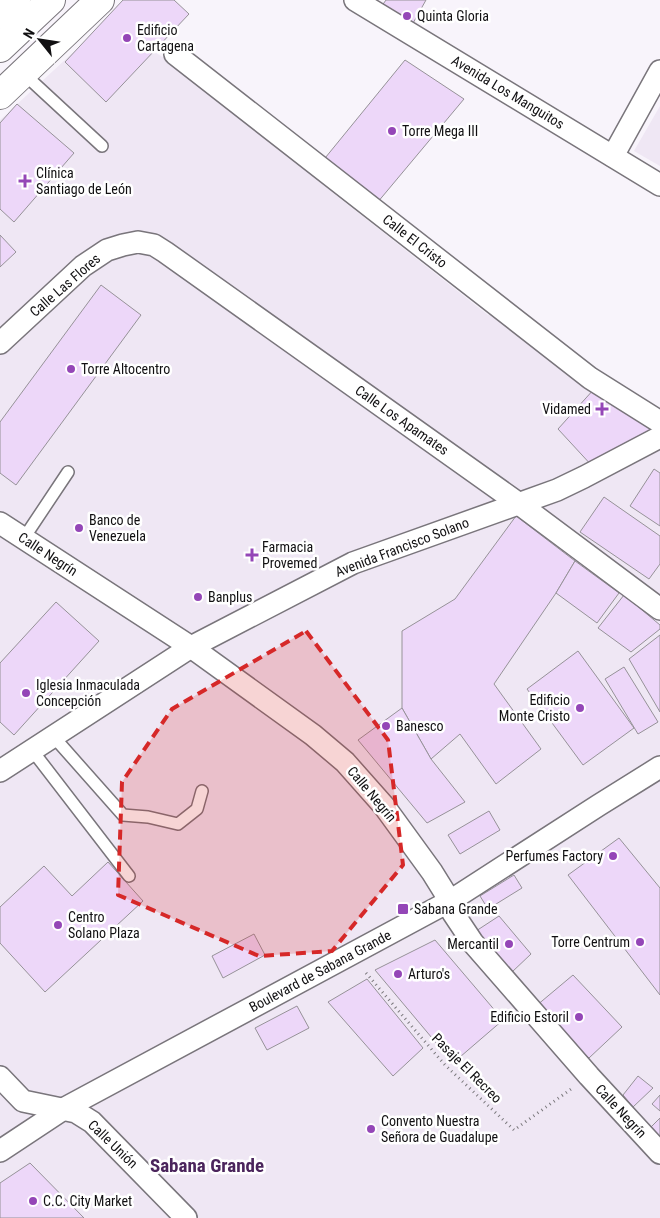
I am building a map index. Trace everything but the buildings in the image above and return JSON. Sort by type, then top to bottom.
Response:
[{"type":"main road","points":[[0,15],[16,0]]},
{"type":"main road","points":[[0,48],[51,0]]},
{"type":"main road","points":[[0,95],[100,0]]},
{"type":"street","name":"Avenida Los Manguitos","points":[[355,0],[660,185]]},
{"type":"street","name":"Calle El Cristo","points":[[175,54],[590,378],[660,422]]},
{"type":"street","points":[[613,156],[660,71]]},
{"type":"street","name":"Calle Las Flores","points":[[0,344],[84,266],[107,250],[123,244],[138,242]]},
{"type":"street","name":"Calle Los Apamates","points":[[138,242],[154,245],[165,252],[518,503],[660,609]]},
{"type":"street","name":"Avenida Francisco Solano","points":[[0,771],[191,647],[353,563],[557,490],[660,436]]},
{"type":"street","name":"Calle Negrín","points":[[0,523],[191,647],[313,734],[344,762],[384,806],[432,872],[450,901],[453,913],[473,943],[589,1076],[660,1153]]},
{"type":"street","name":"Boulevard de Sabana Grande","points":[[0,1151],[64,1108],[450,901],[598,805],[660,768]]},
{"type":"street","name":"Calle Unión","points":[[0,1077],[23,1101],[64,1108],[76,1112],[92,1122],[186,1218]]},
{"type":"lane","points":[[23,73],[102,146]]},
{"type":"lane","points":[[24,538],[68,472]]},
{"type":"lane","points":[[53,736],[123,815],[148,817],[178,824],[196,809],[202,791]]},
{"type":"lane","points":[[32,750],[129,876]]},
{"type":"path","name":"Pasaje El Recreo","points":[[366,973],[445,1066],[514,1130],[589,1076]]},
{"type":"highlighted area","points":[[306,631],[388,740],[403,865],[332,951],[259,956],[118,895],[122,782],[172,709]]},
{"type":"shaded area","points":[[107,21],[184,71],[342,200],[488,315],[497,308],[660,442],[660,1218],[0,1218],[0,120]]},
{"type":"shaded area","points":[[660,106],[660,166],[634,151]]},
{"type":"place","name":"Quinta Gloria","points":[[407,16]]},
{"type":"place","name":"Edificio Cartagena","points":[[127,38]]},
{"type":"place","name":"Torre Mega III","points":[[392,131]]},
{"type":"place","name":"Clínica Santiago de León","points":[[25,181]]},
{"type":"place","name":"Torre Altocentro","points":[[71,369]]},
{"type":"place","name":"Vidamed","points":[[602,409]]},
{"type":"place","name":"Banco de Venezuela","points":[[79,528]]},
{"type":"place","name":"Farmacia Provemed","points":[[252,555]]},
{"type":"place","name":"Banplus","points":[[198,597]]},
{"type":"place","name":"Iglesia Inmaculada Concepción","points":[[26,693]]},
{"type":"place","name":"Edificio Monte Cristo","points":[[580,708]]},
{"type":"place","name":"Banesco","points":[[386,726]]},
{"type":"place","name":"Perfumes Factory","points":[[613,856]]},
{"type":"place","name":"Sabana Grande","points":[[403,909]]},
{"type":"place","name":"Centro Solano Plaza","points":[[58,925]]},
{"type":"place","name":"Torre Centrum","points":[[640,942]]},
{"type":"place","name":"Mercantil","points":[[509,944]]},
{"type":"place","name":"Arturo's","points":[[398,974]]},
{"type":"place","name":"Edificio Estoril","points":[[579,1017]]},
{"type":"place","name":"Convento Nuestra Señora de Guadalupe","points":[[371,1129]]},
{"type":"place","name":"C.C. City Market","points":[[33,1201]]},
{"type":"district","name":"Sabana Grande","points":[[207,1165]]}]
